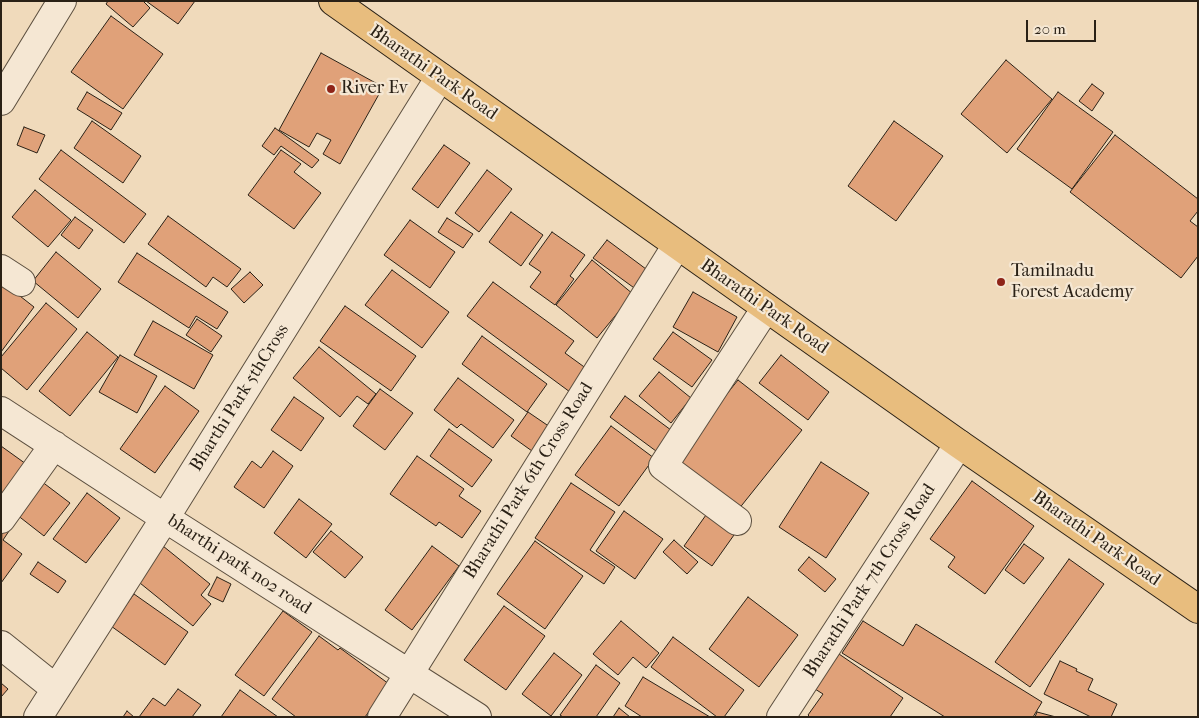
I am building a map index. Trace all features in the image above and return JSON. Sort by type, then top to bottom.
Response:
[{"type":"main road","name":"Bharathi Park Road","points":[[333,1],[959,444],[1198,609]]},
{"type":"street","points":[[5,86],[62,1]]},
{"type":"street","name":"Bharthi Park 5thCross","points":[[38,717],[166,518],[440,78]]},
{"type":"street","name":"Bharathi Park 6th Cross Road","points":[[382,717],[677,245]]},
{"type":"street","points":[[737,521],[663,466],[766,308]]},
{"type":"street","name":"bharthi park no2 road","points":[[1,410],[477,717]]},
{"type":"street","name":"Bharathi Park 7th Cross Road","points":[[781,717],[959,444]]},
{"type":"street","points":[[1,519],[54,445]]},
{"type":"street","points":[[1,645],[56,689]]},
{"type":"building","points":[[108,1],[143,1],[150,8],[133,27],[106,4]]},
{"type":"building","points":[[146,1],[195,1],[178,24]]},
{"type":"building","points":[[111,16],[163,54],[123,109],[71,72]]},
{"type":"building","points":[[321,53],[383,87],[340,164],[323,154],[331,140],[317,133],[309,147],[279,130]]},
{"type":"building","points":[[1006,60],[1052,99],[1007,153],[961,114]]},
{"type":"building","points":[[1092,84],[1104,93],[1092,111],[1079,101]]},
{"type":"building","points":[[87,92],[122,113],[111,130],[77,109]]},
{"type":"building","points":[[1058,92],[1113,132],[1072,189],[1017,149]]},
{"type":"building","points":[[92,121],[141,156],[123,183],[74,148]]},
{"type":"building","points":[[894,121],[943,156],[896,221],[848,186]]},
{"type":"building","points":[[24,127],[45,135],[37,153],[17,145]]},
{"type":"building","points":[[275,128],[319,160],[312,168],[281,146],[274,155],[262,146]]},
{"type":"building","points":[[1115,135],[1198,199],[1198,211],[1190,221],[1198,227],[1198,256],[1181,278],[1070,192]]},
{"type":"building","points":[[444,145],[470,163],[438,208],[412,189]]},
{"type":"building","points":[[61,150],[146,214],[124,243],[39,179]]},
{"type":"building","points":[[281,150],[301,164],[294,172],[321,193],[294,229],[248,195]]},
{"type":"building","points":[[487,170],[512,189],[479,232],[455,213]]},
{"type":"building","points":[[35,190],[71,220],[48,247],[12,217]]},
{"type":"building","points":[[511,212],[543,235],[521,266],[489,242]]},
{"type":"building","points":[[168,216],[241,269],[227,287],[213,277],[206,287],[148,244]]},
{"type":"building","points":[[75,217],[93,230],[79,249],[61,235]]},
{"type":"building","points":[[447,218],[473,234],[463,248],[438,232]]},
{"type":"building","points":[[410,220],[455,252],[430,288],[384,255]]},
{"type":"building","points":[[552,232],[585,255],[570,276],[574,279],[555,305],[530,287],[541,272],[529,264]]},
{"type":"building","points":[[607,240],[650,272],[637,290],[593,258]]},
{"type":"building","points":[[56,252],[101,289],[78,318],[33,281]]},
{"type":"building","points":[[137,253],[228,312],[217,329],[196,316],[189,328],[118,282]]},
{"type":"building","points":[[592,260],[633,294],[597,338],[556,305]]},
{"type":"building","points":[[392,270],[449,312],[422,348],[365,305]]},
{"type":"building","points":[[250,272],[263,285],[244,303],[231,289]]},
{"type":"building","points":[[493,282],[574,341],[565,353],[587,369],[570,392],[467,316]]},
{"type":"building","points":[[1,283],[34,307],[1,352]]},
{"type":"building","points":[[693,292],[737,317],[718,352],[673,327]]},
{"type":"building","points":[[46,303],[77,329],[27,390],[1,368],[1,357]]},
{"type":"building","points":[[345,306],[416,356],[391,391],[320,341]]},
{"type":"building","points":[[197,319],[222,336],[211,352],[186,335]]},
{"type":"building","points":[[153,321],[213,355],[194,389],[134,355]]},
{"type":"building","points":[[87,332],[118,357],[70,416],[39,391]]},
{"type":"building","points":[[673,332],[712,360],[692,387],[653,359]]},
{"type":"building","points":[[482,336],[547,384],[527,412],[462,364]]},
{"type":"building","points":[[319,347],[376,394],[368,404],[357,396],[340,417],[293,378]]},
{"type":"building","points":[[120,355],[157,376],[137,413],[99,392]]},
{"type":"building","points":[[781,355],[829,392],[808,420],[759,383]]},
{"type":"building","points":[[659,372],[691,398],[671,423],[639,396]]},
{"type":"building","points":[[458,378],[514,420],[493,448],[461,424],[457,428],[434,410]]},
{"type":"building","points":[[738,380],[802,430],[738,510],[675,459]]},
{"type":"building","points":[[165,386],[199,411],[155,473],[120,449]]},
{"type":"building","points":[[380,389],[413,413],[385,450],[353,426]]},
{"type":"building","points":[[625,396],[675,433],[660,454],[610,417]]},
{"type":"building","points":[[294,397],[324,418],[301,451],[271,430]]},
{"type":"building","points":[[528,412],[550,427],[532,451],[511,436]]},
{"type":"building","points":[[611,426],[654,458],[619,506],[575,475]]},
{"type":"building","points":[[449,429],[492,460],[472,487],[430,456]]},
{"type":"building","points":[[1,446],[33,469],[1,512]]},
{"type":"building","points":[[273,451],[293,466],[264,508],[234,487],[252,461],[261,468]]},
{"type":"building","points":[[417,456],[464,489],[459,496],[481,511],[462,538],[439,522],[436,526],[390,494]]},
{"type":"building","points":[[821,462],[869,493],[826,558],[779,527]]},
{"type":"building","points":[[37,478],[70,503],[44,536],[12,511]]},
{"type":"building","points":[[972,481],[1034,526],[985,594],[948,567],[955,557],[930,539]]},
{"type":"building","points":[[571,483],[615,512],[590,550],[615,567],[604,584],[535,538]]},
{"type":"building","points":[[87,493],[120,518],[86,563],[53,539]]},
{"type":"building","points":[[299,499],[332,524],[306,558],[274,533]]},
{"type":"building","points":[[624,511],[663,539],[635,579],[596,551]]},
{"type":"building","points":[[706,515],[734,535],[712,566],[684,546]]},
{"type":"building","points":[[2,522],[11,528],[3,540],[22,554],[1,583]]},
{"type":"building","points":[[331,531],[363,557],[345,578],[313,552]]},
{"type":"building","points":[[674,540],[698,562],[687,574],[663,552]]},
{"type":"building","points":[[535,541],[583,576],[545,629],[497,594]]},
{"type":"building","points":[[1024,544],[1044,558],[1024,584],[1005,570]]},
{"type":"building","points":[[163,546],[210,584],[201,595],[211,604],[193,626],[135,579]]},
{"type":"building","points":[[432,546],[459,566],[412,630],[385,610]]},
{"type":"building","points":[[809,557],[836,579],[825,592],[798,570]]},
{"type":"building","points":[[1069,559],[1104,584],[1030,687],[995,662]]},
{"type":"building","points":[[38,562],[66,581],[58,593],[30,574]]},
{"type":"building","points":[[217,577],[231,584],[223,602],[208,595]]},
{"type":"building","points":[[134,594],[188,632],[165,665],[111,626]]},
{"type":"building","points":[[748,597],[798,635],[759,687],[709,649]]},
{"type":"building","points":[[504,606],[545,636],[506,690],[464,660]]},
{"type":"building","points":[[283,611],[312,632],[264,696],[235,675]]},
{"type":"building","points":[[621,621],[659,653],[646,668],[633,657],[618,675],[593,654]]},
{"type":"building","points":[[863,621],[903,646],[916,624],[1042,702],[1033,717],[945,717],[842,653]]},
{"type":"building","points":[[319,636],[338,650],[340,648],[389,684],[365,717],[296,717],[272,699]]},
{"type":"building","points":[[673,637],[744,690],[724,717],[717,717],[651,667]]},
{"type":"building","points":[[554,653],[582,675],[551,716],[522,694]]},
{"type":"building","points":[[839,654],[903,698],[890,717],[810,717],[808,715],[823,694],[815,689]]},
{"type":"building","points":[[1060,661],[1093,679],[1088,690],[1117,704],[1111,717],[1091,717],[1044,694]]},
{"type":"building","points":[[596,665],[620,683],[596,717],[563,717],[560,715]]},
{"type":"building","points":[[643,677],[710,717],[642,717],[625,706]]},
{"type":"building","points":[[1,683],[8,689],[1,697]]},
{"type":"building","points":[[178,689],[201,705],[192,717],[139,717],[153,698],[165,706]]},
{"type":"building","points":[[240,690],[278,717],[221,717]]},
{"type":"building","points":[[619,708],[630,717],[613,717]]},
{"type":"building","points":[[127,711],[134,717],[123,717]]},
{"type":"building","points":[[1037,712],[1056,717],[1035,717]]},
{"type":"place","name":"River Ev","points":[[331,89]]},
{"type":"place","name":"Tamilnadu Forest Academy","points":[[1001,282]]}]
